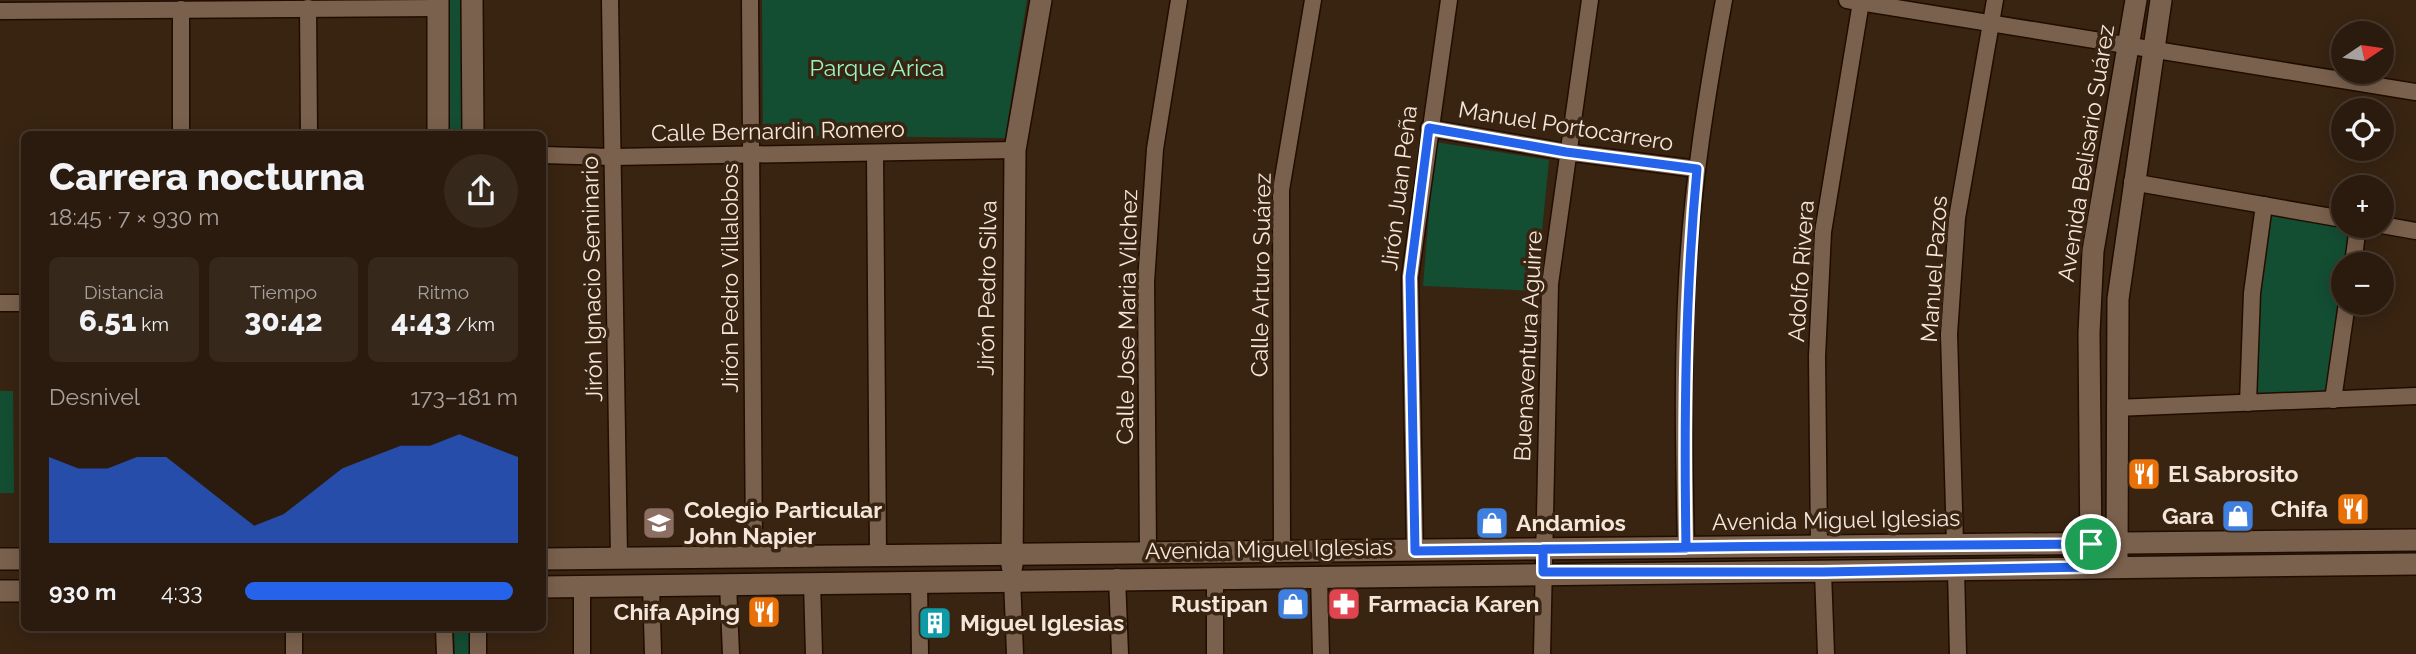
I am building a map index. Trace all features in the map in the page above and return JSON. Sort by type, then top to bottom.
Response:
[{"type":"main road","points":[[472,0],[473,131]]},
{"type":"main road","name":"Jirón Pedro Silva","points":[[1013,579],[1011,554],[1015,150],[1041,0]]},
{"type":"main road","name":"Avenida Belisario Suárez","points":[[2092,567],[2089,333],[2093,251],[2136,0]]},
{"type":"main road","points":[[2117,567],[2115,408],[2118,299],[2132,183],[2161,0]]},
{"type":"main road","points":[[438,4],[438,131]]},
{"type":"main road","name":"Avenida Miguel Iglesias","points":[[546,559],[2416,540]]},
{"type":"main road","points":[[0,559],[21,559]]},
{"type":"main road","name":"Avenida Miguel Iglesias","points":[[546,587],[1117,577],[2416,564]]},
{"type":"main road","points":[[0,591],[21,590]]},
{"type":"street","name":"Jirón Ignacio Seminario","points":[[610,0],[619,557]]},
{"type":"street","name":"Jirón Pedro Villalobos","points":[[750,0],[754,556]]},
{"type":"street","name":"Calle Jose Maria Vilchez","points":[[1148,553],[1146,282],[1154,149],[1179,0]]},
{"type":"street","name":"Calle Arturo Suárez","points":[[1282,552],[1281,190],[1313,0]]},
{"type":"street","name":"Jirón Juan Peña","points":[[1415,551],[1410,277],[1449,0]]},
{"type":"street","name":"Buenaventura Aguirre","points":[[1542,654],[1550,289],[1566,152],[1590,0]]},
{"type":"street","points":[[1686,548],[1684,393],[1687,281],[1697,169],[1724,0]]},
{"type":"street","name":"Manuel Pazos","points":[[1955,544],[1950,334],[1957,218],[1995,0]]},
{"type":"street","points":[[1854,1],[2416,92]]},
{"type":"street","name":"Adolfo Rivera","points":[[1819,545],[1817,356],[1823,232],[1854,1]]},
{"type":"street","points":[[0,11],[438,4]]},
{"type":"street","points":[[308,8],[309,131]]},
{"type":"street","points":[[181,9],[181,131]]},
{"type":"street","name":"Manuel Portocarrero","points":[[1429,128],[1566,152],[1697,169]]},
{"type":"street","name":"Calle Bernardin Romero","points":[[546,155],[613,157],[1015,150]]},
{"type":"street","points":[[875,153],[878,554]]},
{"type":"street","points":[[2132,183],[2331,217]]},
{"type":"street","points":[[2248,403],[2252,293],[2264,205]]},
{"type":"street","points":[[2394,227],[2416,231]]},
{"type":"street","points":[[0,303],[21,303]]},
{"type":"street","points":[[2333,400],[2345,315]]},
{"type":"street","points":[[2115,408],[2416,396]]},
{"type":"street","points":[[1956,569],[1958,654]]},
{"type":"street","points":[[1823,572],[1825,654]]},
{"type":"street","points":[[1319,575],[1321,654]]},
{"type":"street","points":[[1117,577],[1120,654]]},
{"type":"street","points":[[1215,577],[1215,654]]},
{"type":"street","points":[[1013,579],[1015,654]]},
{"type":"street","points":[[919,581],[920,654]]},
{"type":"street","points":[[812,582],[814,654]]},
{"type":"street","points":[[728,584],[731,654]]},
{"type":"street","points":[[651,585],[653,654]]},
{"type":"street","points":[[582,586],[582,654]]},
{"type":"street","points":[[294,631],[294,654]]},
{"type":"street","points":[[444,631],[445,654]]},
{"type":"street","points":[[478,631],[478,654]]},
{"type":"green space","points":[[449,0],[464,0],[466,131],[449,131]]},
{"type":"green space","name":"Parque Arica","points":[[762,0],[1027,0],[1005,138],[763,135]]},
{"type":"green space","points":[[1435,142],[1549,160],[1536,291],[1423,286]]},
{"type":"green space","points":[[2270,210],[2331,222],[2331,238],[2352,238],[2351,252],[2331,252],[2331,315],[2342,315],[2332,392],[2255,394],[2258,292]]},
{"type":"green space","points":[[0,391],[13,391],[14,493],[0,493]]},
{"type":"green space","points":[[454,631],[470,631],[470,654],[455,654]]},
{"type":"place","name":"El Sabrosito","points":[[2144,474]]},
{"type":"place","name":"Chifa","points":[[2353,509]]},
{"type":"place","name":"Gara","points":[[2238,516]]},
{"type":"place","name":"Colegio Particular John Napier","points":[[659,523]]},
{"type":"place","name":"Andamios","points":[[1492,523]]},
{"type":"place","name":"Rustipan","points":[[1293,604]]},
{"type":"place","name":"Farmacia Karen","points":[[1344,604]]},
{"type":"place","name":"Chifa Aping","points":[[764,612]]},
{"type":"place","name":"Miguel Iglesias","points":[[935,623]]},
{"type":"route","points":[[2091,544],[1819,545],[1730,547],[1543,549],[1415,551],[1410,277],[1429,128],[1566,152],[1697,169],[1687,281],[1684,393],[1686,548],[1543,549],[1543,572],[1823,572],[2092,567],[2091,544]]}]
